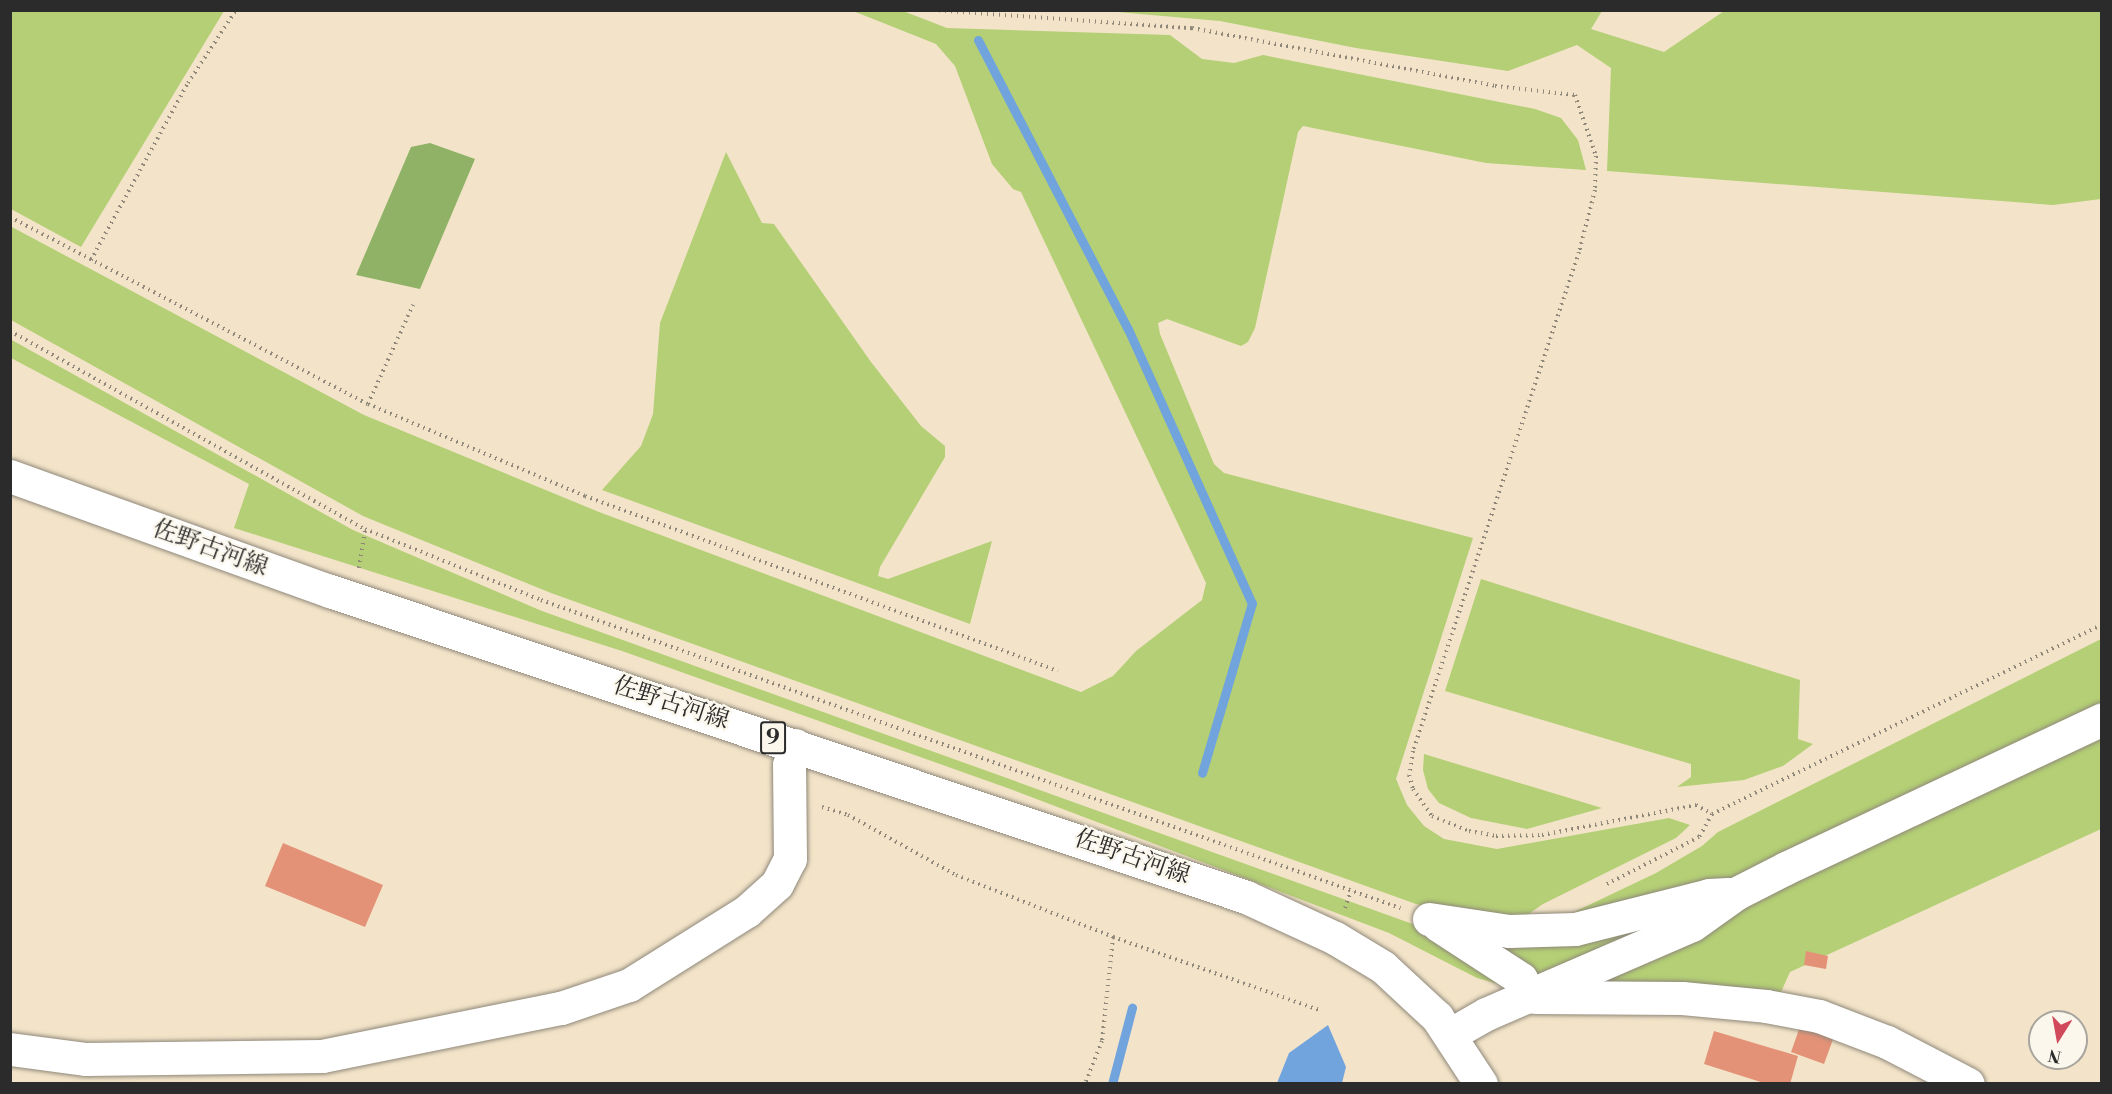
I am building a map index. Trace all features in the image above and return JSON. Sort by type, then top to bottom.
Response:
[{"type":"main road","name":"佐野古河線","points":[[10,476],[330,591],[795,745],[1256,902],[1335,938],[1383,967],[1451,1034],[1481,1083]]},
{"type":"main road","points":[[1451,1034],[1528,997],[1692,925],[1737,893],[2102,719]]},
{"type":"main road","points":[[10,1049],[86,1059],[322,1056],[429,1038],[596,998],[652,972],[762,899],[777,884],[790,859],[792,803],[789,765],[795,745]]},
{"type":"main road","points":[[1429,918],[1509,932],[1575,929],[1709,895],[1737,893]]},
{"type":"main road","points":[[1429,918],[1521,979],[1528,997]]},
{"type":"main road","points":[[1528,997],[1682,998],[1797,1012],[1887,1042],[1968,1083]]},
{"type":"path","points":[[91,260],[188,83],[236,10]]},
{"type":"path","points":[[933,10],[1192,28],[1495,86],[1575,95],[1596,156],[1594,190],[1587,221],[1413,751],[1409,775],[1413,789],[1432,816],[1469,831],[1496,836],[1542,835],[1696,805],[1712,814]]},
{"type":"path","points":[[10,218],[368,404],[585,496],[1058,671]]},
{"type":"path","points":[[368,404],[413,305]]},
{"type":"path","points":[[10,331],[365,529],[541,600],[1429,918]]},
{"type":"path","points":[[358,574],[365,529]]},
{"type":"path","points":[[1597,890],[1699,837],[1712,814],[2102,625]]},
{"type":"path","points":[[792,803],[848,815],[956,875],[1113,937],[1319,1010]]},
{"type":"path","points":[[1085,1083],[1102,1041],[1113,937]]},
{"type":"green space","points":[[10,11],[224,11],[81,247],[11,209]]},
{"type":"green space","points":[[853,11],[903,11],[947,28],[1170,35],[1202,59],[1234,63],[1263,55],[1535,109],[1561,118],[1578,140],[1586,170],[1486,163],[1303,126],[1298,132],[1255,328],[1248,342],[1241,346],[1167,319],[1158,323],[1160,334],[1214,464],[1224,473],[1473,538],[1396,779],[1407,805],[1424,826],[1444,839],[1497,849],[1669,818],[1690,825],[1676,838],[1543,904],[1520,920],[1487,919],[1416,904],[551,593],[363,516],[11,320],[10,226],[364,415],[599,512],[1081,692],[1113,676],[1136,651],[1202,600],[1206,583],[1021,192],[1013,189],[992,164],[955,66],[936,44]]},
{"type":"green space","points":[[1106,11],[1602,11],[1591,29],[1664,52],[1724,11],[2101,11],[2101,199],[2053,205],[1607,171],[1611,68],[1577,45],[1508,71],[1356,48],[1220,21]]},
{"type":"green space","points":[[430,143],[475,159],[420,289],[356,275],[411,147]]},
{"type":"green space","points":[[726,152],[762,223],[774,224],[871,362],[921,426],[945,446],[945,457],[880,567],[878,576],[888,579],[992,541],[970,624],[602,490],[641,446],[653,414],[660,323]]},
{"type":"green space","points":[[10,339],[353,530],[542,611],[1421,927],[1512,988],[1477,978],[1389,933],[1013,790],[622,651],[234,528],[249,484],[11,358]]},
{"type":"green space","points":[[1481,579],[1800,680],[1798,739],[1813,744],[1783,766],[1744,780],[1677,787],[1691,777],[1691,764],[1445,691]]},
{"type":"green space","points":[[2101,639],[2101,708],[1723,882],[1570,914],[1656,873],[1702,846],[1718,832]]},
{"type":"green space","points":[[2101,733],[2101,829],[1790,972],[1781,992],[1704,984],[1565,989],[1777,884]]},
{"type":"green space","points":[[1424,754],[1602,808],[1527,829],[1471,818],[1439,803],[1428,789],[1423,770]]},
{"type":"green space","points":[[1678,913],[1538,979],[1471,940]]},
{"type":"water","points":[[1328,1025],[1346,1067],[1342,1083],[1277,1083],[1289,1053]]},
{"type":"building","points":[[283,843],[383,885],[365,927],[265,886]]},
{"type":"building","points":[[1806,951],[1828,956],[1826,969],[1804,965]]},
{"type":"building","points":[[1802,1021],[1835,1034],[1824,1064],[1791,1052]]},
{"type":"building","points":[[1714,1031],[1798,1056],[1790,1084],[1767,1084],[1704,1064]]},
{"type":"waterway","points":[[978,40],[1128,329],[1252,603],[1202,773]]},
{"type":"waterway","points":[[1112,1084],[1132,1008]]}]
